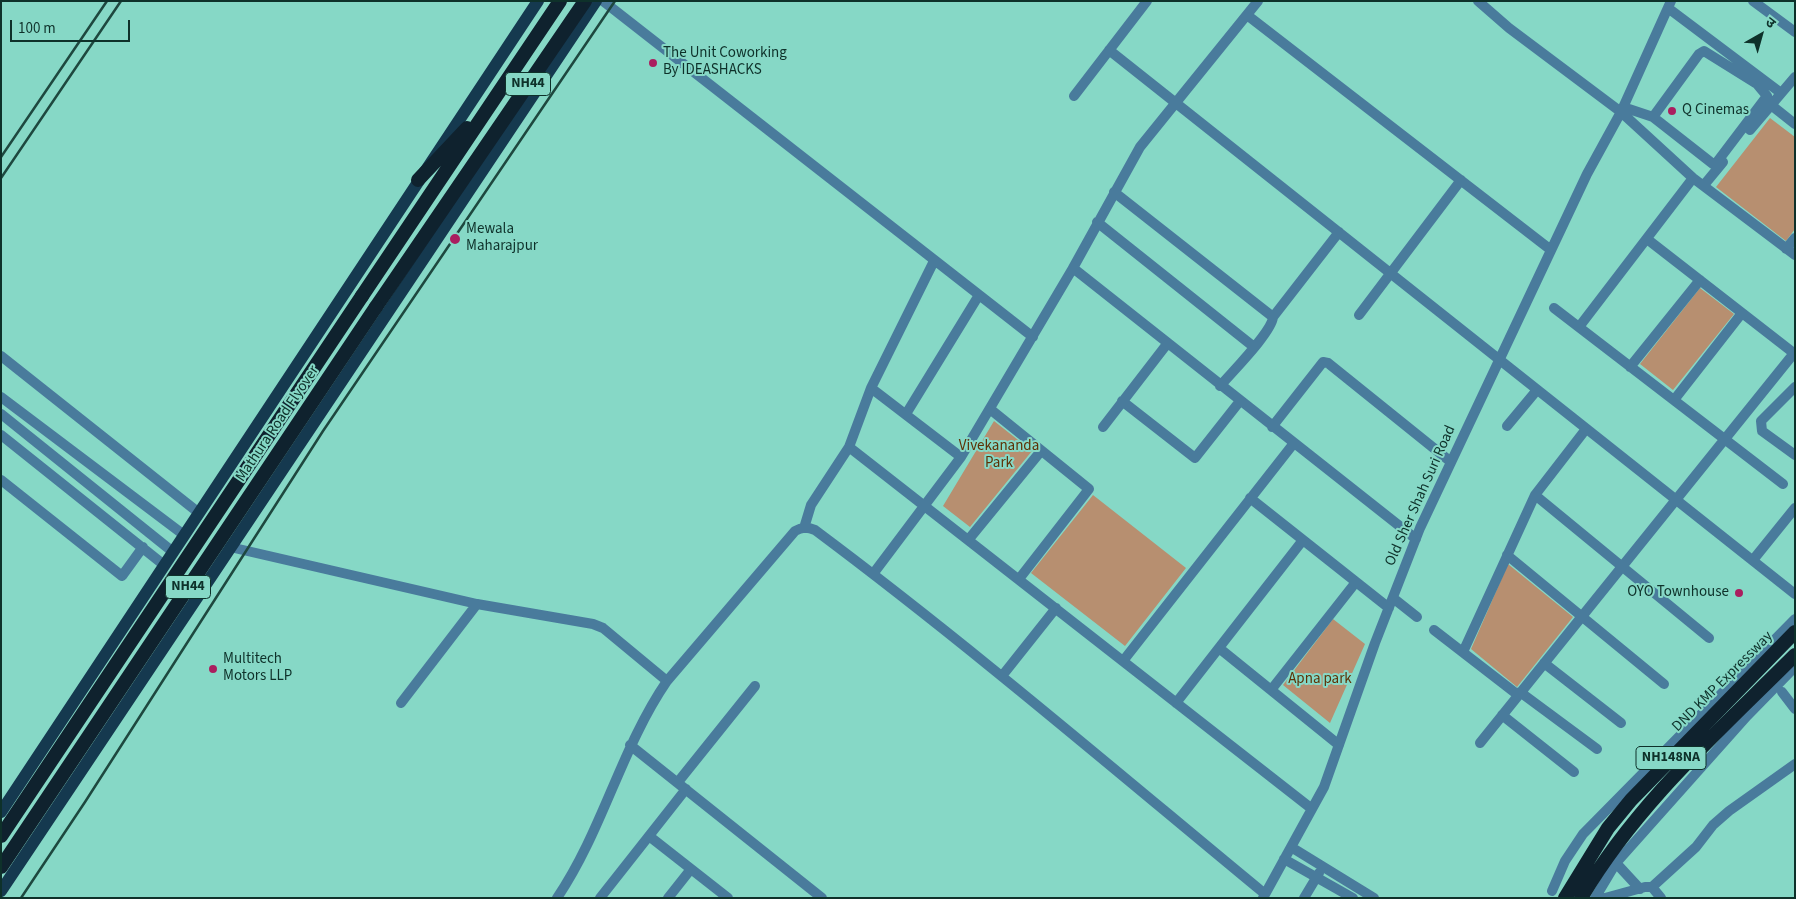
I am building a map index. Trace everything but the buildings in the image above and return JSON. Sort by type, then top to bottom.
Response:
[{"type":"highway","name":"NH44","points":[[492,104],[560,1]]},
{"type":"highway","name":"Mathura Road Flyover","points":[[1,867],[376,307],[585,1]]},
{"type":"highway","points":[[418,180],[492,104]]},
{"type":"highway","name":"Mathura Road Flyover","points":[[1,836],[492,104]]},
{"type":"highway","name":"DND KMP Expressway","points":[[1565,898],[1583,865],[1608,828],[1631,800],[1795,632]]},
{"type":"highway","name":"DND KMP Expressway","points":[[1583,898],[1596,873],[1642,812],[1696,753],[1795,655]]},
{"type":"main road","points":[[1,812],[538,1]]},
{"type":"main road","points":[[1,891],[596,1]]},
{"type":"main road","points":[[122,630],[158,655]]},
{"type":"street","points":[[603,1],[1033,337]]},
{"type":"street","points":[[1074,96],[1147,1]]},
{"type":"street","points":[[873,574],[962,457],[1073,268],[1140,147],[1258,1]]},
{"type":"street","points":[[1478,1],[1509,28],[1622,110],[1693,178],[1795,255]]},
{"type":"street","points":[[1753,1],[1795,32]]},
{"type":"street","points":[[1670,5],[1781,93]]},
{"type":"street","name":"Old Sher Shah Suri Road","points":[[1264,896],[1324,787],[1416,539],[1451,462],[1587,174],[1622,110],[1670,5]]},
{"type":"street","points":[[1247,15],[1551,250]]},
{"type":"street","points":[[1109,50],[1795,594]]},
{"type":"street","points":[[1622,110],[1653,118],[1713,164],[1717,162],[1767,96],[1757,84],[1704,51],[1699,54],[1653,118]]},
{"type":"street","points":[[1704,186],[1795,77]]},
{"type":"street","points":[[1771,105],[1795,124]]},
{"type":"street","points":[[1578,326],[1693,178]]},
{"type":"street","points":[[1360,316],[1460,180]]},
{"type":"street","points":[[1114,192],[1273,317]]},
{"type":"street","points":[[1097,222],[1254,347]]},
{"type":"street","points":[[1220,386],[1254,347],[1272,323],[1273,317],[1339,232]]},
{"type":"street","points":[[1786,249],[1795,238]]},
{"type":"street","points":[[1480,743],[1794,353],[1647,239]]},
{"type":"street","points":[[804,528],[811,506],[849,447],[871,388],[934,260]]},
{"type":"street","points":[[1073,268],[1416,539]]},
{"type":"street","points":[[1630,367],[1700,280]]},
{"type":"street","points":[[906,414],[979,295]]},
{"type":"street","points":[[1554,308],[1783,484]]},
{"type":"street","points":[[1674,400],[1742,313]]},
{"type":"street","points":[[1103,427],[1167,344]]},
{"type":"street","points":[[1,356],[199,513]]},
{"type":"street","points":[[1272,427],[1319,365],[1322,362],[1328,363],[1451,462]]},
{"type":"street","points":[[1795,387],[1761,421],[1760,427],[1762,431],[1795,455]]},
{"type":"street","points":[[871,388],[962,457]]},
{"type":"street","points":[[1507,426],[1537,390]]},
{"type":"street","points":[[1,397],[184,534]]},
{"type":"street","points":[[1122,401],[1195,458],[1240,401]]},
{"type":"street","points":[[990,409],[1089,490],[1019,579]]},
{"type":"street","points":[[1,414],[173,552]]},
{"type":"street","points":[[1463,652],[1535,495],[1586,429]]},
{"type":"street","points":[[1,435],[143,547],[164,566]]},
{"type":"street","points":[[1123,661],[1294,443]]},
{"type":"street","points":[[849,447],[1312,809]]},
{"type":"street","points":[[969,539],[1042,450]]},
{"type":"street","points":[[1,480],[122,576],[143,547]]},
{"type":"street","points":[[1535,495],[1709,638]]},
{"type":"street","points":[[1250,498],[1356,582],[1418,617]]},
{"type":"street","points":[[1753,560],[1794,510]]},
{"type":"street","points":[[557,898],[580,861],[630,745],[652,703],[667,680],[795,532],[804,528],[815,530],[1002,676],[1264,896]]},
{"type":"street","points":[[1176,702],[1303,540]]},
{"type":"street","points":[[230,547],[477,604],[593,624],[603,628],[667,680]]},
{"type":"street","points":[[1507,555],[1664,684]]},
{"type":"street","points":[[1271,690],[1356,582]]},
{"type":"street","points":[[401,703],[477,604]]},
{"type":"street","points":[[1002,676],[1056,608]]},
{"type":"street","points":[[1549,894],[1565,861],[1583,834],[1795,618]]},
{"type":"street","points":[[1434,630],[1597,749]]},
{"type":"street","points":[[1219,648],[1339,745]]},
{"type":"street","points":[[1544,663],[1621,723]]},
{"type":"street","points":[[1595,898],[1616,863],[1747,716],[1795,667]]},
{"type":"street","points":[[600,898],[649,836],[682,786],[755,686]]},
{"type":"street","points":[[1782,692],[1795,709]]},
{"type":"street","points":[[1502,715],[1574,772]]},
{"type":"street","points":[[630,745],[822,898]]},
{"type":"street","points":[[1605,898],[1630,894],[1640,889],[1652,887],[1696,847],[1712,825],[1723,815],[1795,764]]},
{"type":"street","points":[[649,836],[728,898]]},
{"type":"street","points":[[1291,847],[1374,898]]},
{"type":"street","points":[[1284,859],[1353,898]]},
{"type":"street","points":[[1616,863],[1640,889]]},
{"type":"street","points":[[1304,898],[1323,866]]},
{"type":"street","points":[[668,898],[691,869]]},
{"type":"street","points":[[1652,887],[1661,898]]},
{"type":"street","points":[[1549,894],[1566,891],[1583,898]]},
{"type":"green space","points":[[1770,118],[1795,137],[1795,229],[1786,241],[1716,187]]},
{"type":"green space","points":[[1700,288],[1734,314],[1673,390],[1640,364]]},
{"type":"green space","name":"Vivekananda Park","points":[[994,421],[1032,451],[970,527],[943,506]]},
{"type":"green space","points":[[1093,495],[1186,568],[1125,646],[1031,573]]},
{"type":"green space","points":[[1508,564],[1573,617],[1517,687],[1471,649]]},
{"type":"green space","name":"Apna park","points":[[1333,619],[1365,644],[1330,723],[1283,685]]},
{"type":"railway","points":[[1,157],[107,1]]},
{"type":"railway","points":[[1,178],[121,1]]},
{"type":"railway","points":[[21,898],[85,802],[323,431],[615,1]]},
{"type":"place","name":"The Unit Coworking By IDEASHACKS","points":[[653,63]]},
{"type":"place","name":"Q Cinemas","points":[[1672,111]]},
{"type":"place","name":"Mewala Maharajpur","points":[[455,239]]},
{"type":"place","name":"OYO Townhouse","points":[[1739,593]]},
{"type":"place","name":"Multitech Motors LLP","points":[[213,669]]}]
